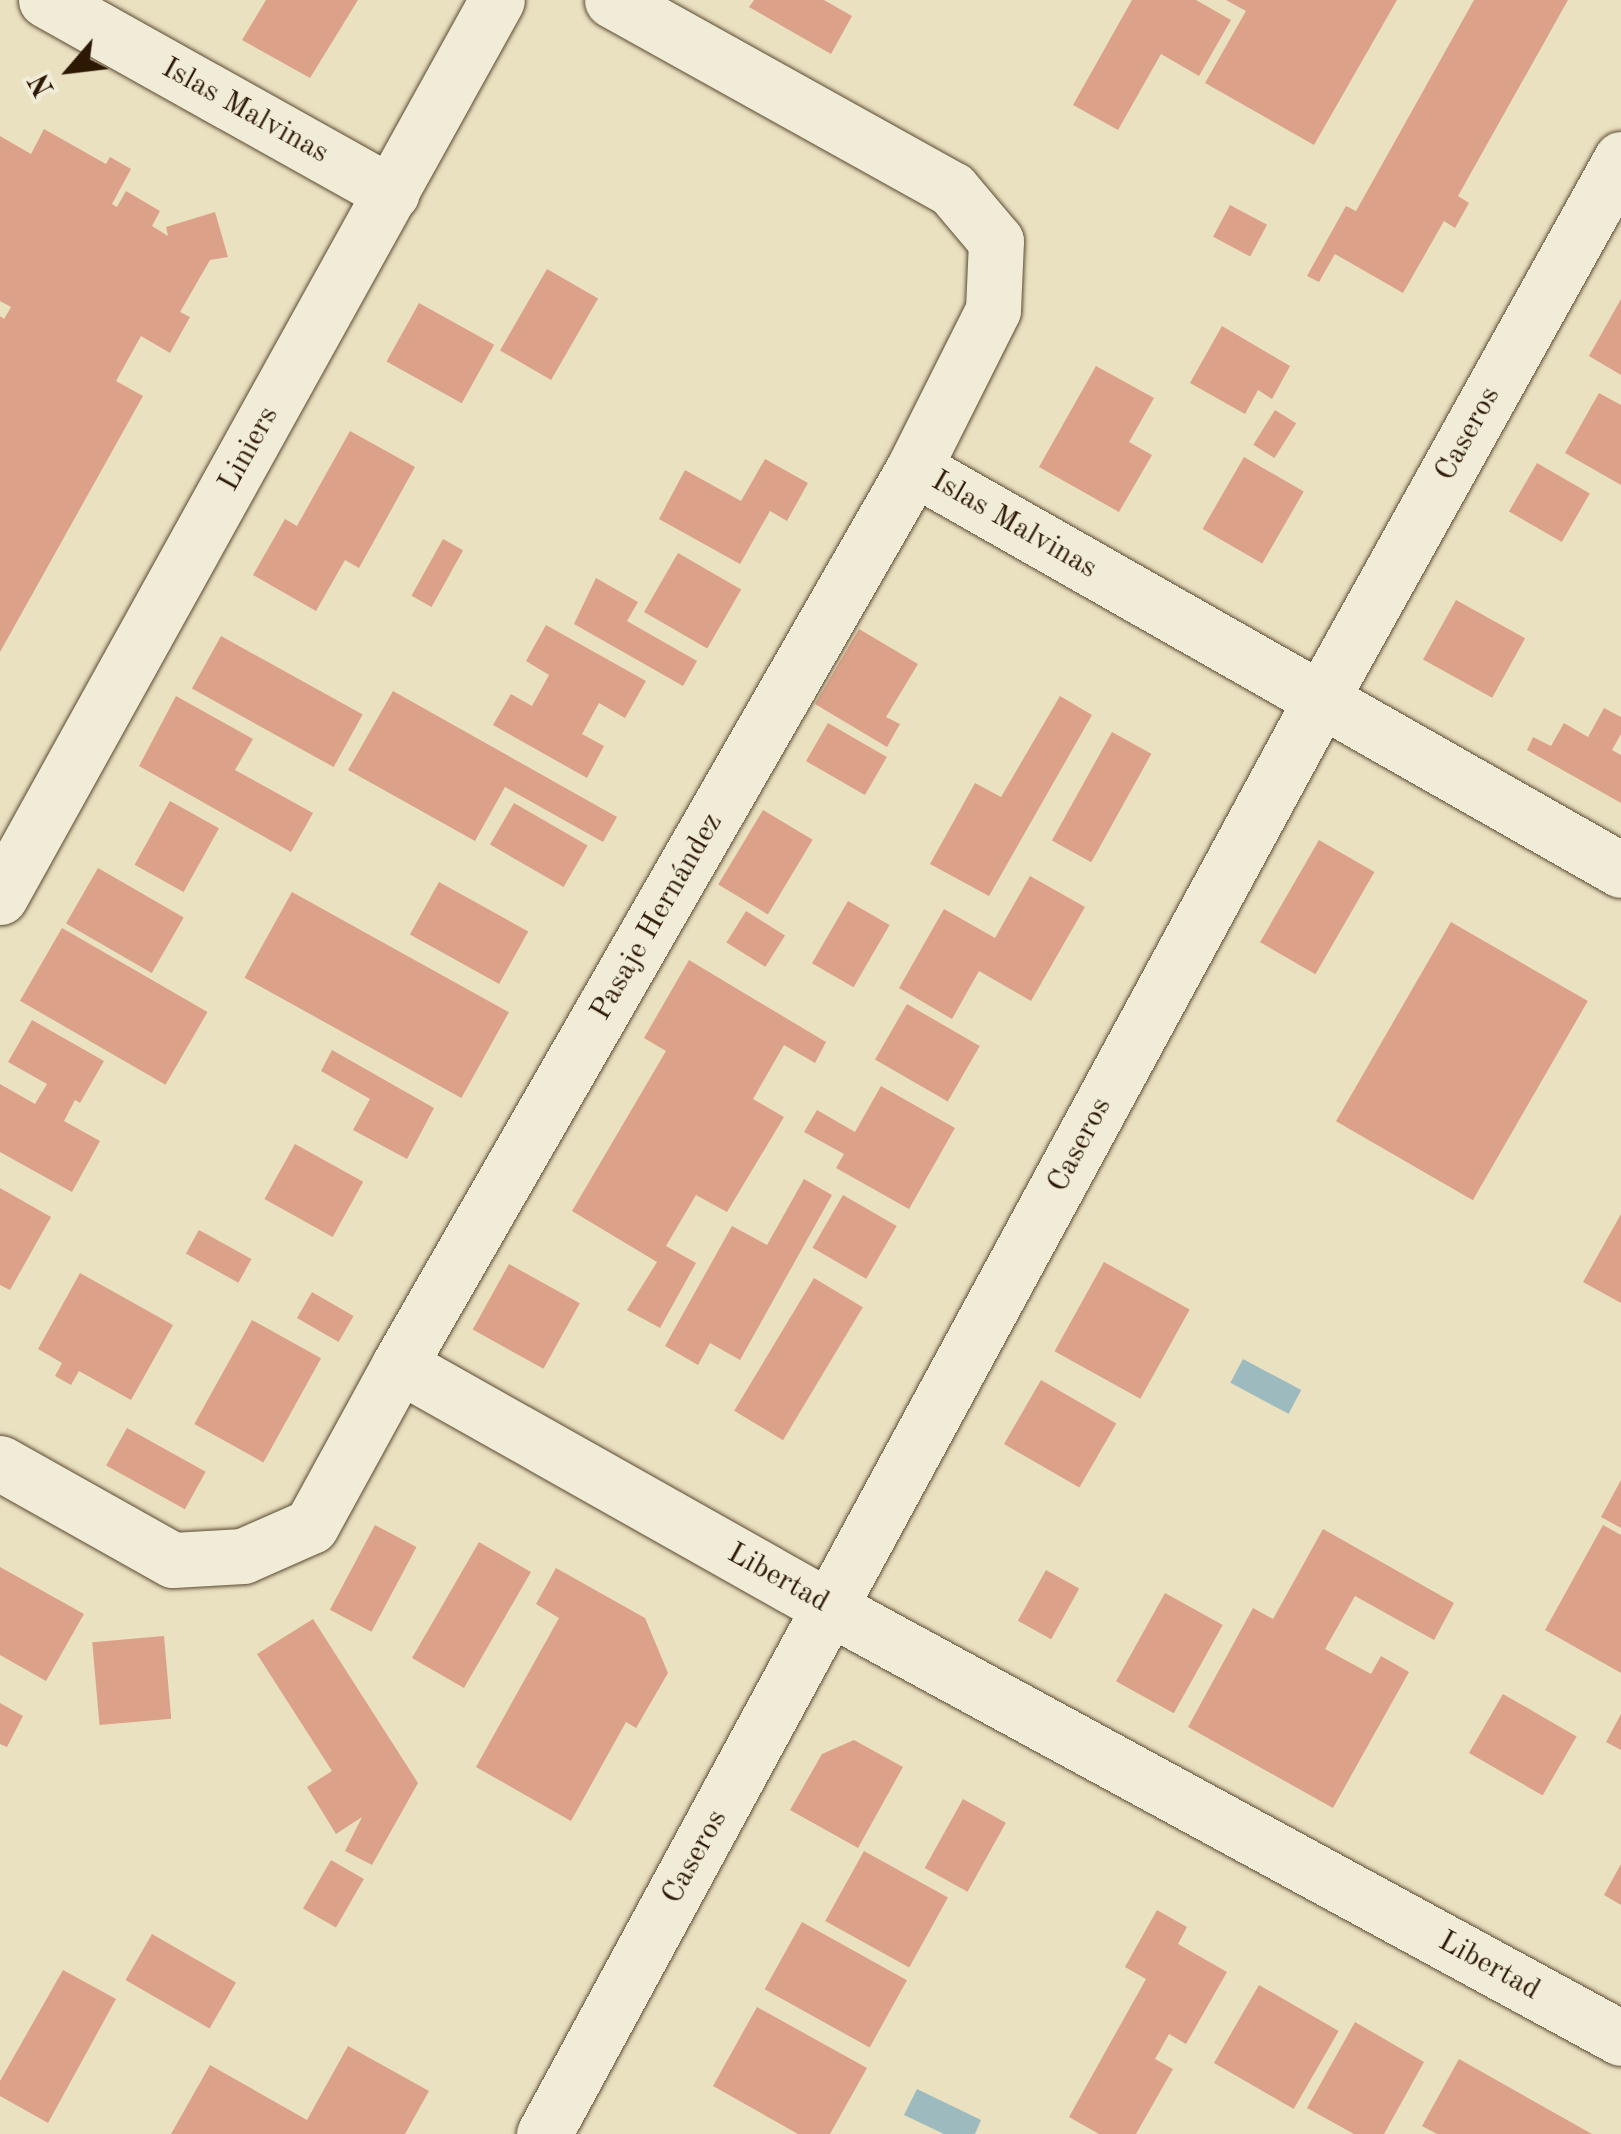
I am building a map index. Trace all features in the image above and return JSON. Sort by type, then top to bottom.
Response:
[{"type":"street","name":"Islas Malvinas","points":[[46,0],[392,193]]},
{"type":"street","name":"Liniers","points":[[0,896],[497,0]]},
{"type":"street","name":"Islas Malvinas","points":[[612,0],[952,189],[996,240],[993,310],[914,468],[1621,870]]},
{"type":"street","name":"Caseros","points":[[544,2134],[1320,701],[1621,159]]},
{"type":"street","name":"Pasaje Hernández","points":[[399,1365],[914,468]]},
{"type":"street","points":[[0,1463],[174,1560],[243,1556],[312,1526],[399,1365]]},
{"type":"street","name":"Libertad","points":[[399,1365],[830,1608],[1621,2038]]},
{"type":"water","points":[[1243,1359],[1301,1390],[1289,1414],[1230,1383]]},
{"type":"water","points":[[917,2089],[981,2120],[975,2134],[944,2134],[904,2115]]},
{"type":"building","points":[[266,0],[358,0],[310,78],[242,40]]},
{"type":"building","points":[[754,0],[824,0],[852,16],[831,54],[749,7]]},
{"type":"building","points":[[1132,0],[1196,0],[1231,20],[1199,76],[1161,54],[1118,130],[1073,105]]},
{"type":"building","points":[[1226,0],[1397,0],[1314,145],[1205,83],[1246,11]]},
{"type":"building","points":[[1474,0],[1568,0],[1458,196],[1469,203],[1455,228],[1444,221],[1403,293],[1335,254],[1319,282],[1307,276],[1346,206],[1356,211]]},
{"type":"building","points":[[44,129],[106,164],[110,157],[131,169],[112,204],[117,207],[126,191],[160,211],[152,226],[168,236],[166,227],[215,212],[228,257],[210,260],[180,312],[190,317],[170,353],[141,336],[116,381],[143,396],[0,652],[0,316],[4,319],[11,307],[0,301],[0,136],[31,154]]},
{"type":"building","points":[[1230,205],[1267,225],[1250,257],[1213,237]]},
{"type":"building","points":[[547,269],[598,299],[551,380],[500,350]]},
{"type":"building","points":[[1621,299],[1621,375],[1589,356]]},
{"type":"building","points":[[419,303],[494,345],[462,403],[387,362]]},
{"type":"building","points":[[1222,326],[1290,366],[1272,399],[1258,390],[1245,414],[1190,383]]},
{"type":"building","points":[[1096,366],[1154,398],[1129,442],[1152,455],[1119,512],[1039,467]]},
{"type":"building","points":[[1599,393],[1621,405],[1621,485],[1565,453]]},
{"type":"building","points":[[1275,410],[1296,423],[1274,458],[1253,445]]},
{"type":"building","points":[[350,431],[415,467],[359,568],[345,560],[316,611],[253,575],[285,519],[297,526]]},
{"type":"building","points":[[1244,457],[1304,492],[1262,563],[1202,529]]},
{"type":"building","points":[[765,459],[808,483],[787,521],[770,511],[740,564],[659,519],[685,470],[741,501]]},
{"type":"building","points":[[1537,463],[1590,494],[1562,542],[1509,511]]},
{"type":"building","points":[[443,539],[463,550],[432,607],[411,596]]},
{"type":"building","points":[[678,553],[741,590],[707,648],[644,612]]},
{"type":"building","points":[[596,578],[638,602],[627,621],[697,661],[683,686],[574,624]]},
{"type":"building","points":[[1456,600],[1525,638],[1492,698],[1423,659]]},
{"type":"building","points":[[546,625],[646,681],[625,718],[599,703],[582,734],[604,746],[587,778],[493,725],[511,694],[532,706],[549,675],[526,661]]},
{"type":"building","points":[[859,629],[918,664],[886,717],[900,724],[887,747],[815,704]]},
{"type":"building","points":[[221,636],[363,715],[334,767],[192,688]]},
{"type":"building","points":[[393,691],[617,817],[603,842],[505,787],[475,841],[348,770]]},
{"type":"building","points":[[176,696],[253,739],[235,770],[313,813],[291,852],[139,766]]},
{"type":"building","points":[[1060,696],[1092,715],[989,896],[930,864],[975,783],[1001,797]]},
{"type":"building","points":[[1604,708],[1621,717],[1621,734],[1612,750],[1621,755],[1621,803],[1527,750],[1533,737],[1551,746],[1564,723],[1588,737]]},
{"type":"building","points":[[828,723],[887,757],[865,795],[806,761]]},
{"type":"building","points":[[1112,732],[1151,754],[1091,862],[1052,840]]},
{"type":"building","points":[[170,801],[219,828],[184,892],[135,865]]},
{"type":"building","points":[[514,803],[588,845],[564,887],[490,845]]},
{"type":"building","points":[[763,810],[813,840],[768,914],[718,885]]},
{"type":"building","points":[[1319,840],[1374,872],[1315,974],[1260,942]]},
{"type":"building","points":[[98,868],[184,918],[152,973],[66,923]]},
{"type":"building","points":[[1030,876],[1085,907],[1031,1001],[979,971],[952,1019],[899,988],[944,909],[995,938]]},
{"type":"building","points":[[439,882],[528,931],[499,984],[410,934]]},
{"type":"building","points":[[292,892],[509,1012],[461,1098],[244,978]]},
{"type":"building","points":[[848,901],[890,925],[854,987],[812,963]]},
{"type":"building","points":[[746,911],[785,935],[765,967],[726,942]]},
{"type":"building","points":[[1451,922],[1588,1001],[1473,1200],[1336,1121]]},
{"type":"building","points":[[62,928],[207,1012],[165,1085],[20,1001]]},
{"type":"building","points":[[689,960],[826,1042],[815,1063],[784,1045],[753,1099],[784,1117],[727,1212],[696,1195],[666,1246],[696,1263],[660,1328],[627,1310],[657,1262],[572,1211],[666,1051],[644,1038]]},
{"type":"building","points":[[907,1004],[980,1046],[948,1101],[875,1059]]},
{"type":"building","points":[[32,1020],[104,1061],[80,1103],[75,1100],[64,1121],[100,1141],[72,1192],[0,1152],[0,1084],[35,1104],[47,1084],[8,1062]]},
{"type":"building","points":[[332,1050],[434,1108],[407,1159],[353,1130],[370,1099],[321,1071]]},
{"type":"building","points":[[881,1086],[955,1128],[909,1209],[836,1168],[844,1154],[804,1132],[817,1110],[855,1132]]},
{"type":"building","points":[[295,1144],[363,1182],[333,1237],[264,1199]]},
{"type":"building","points":[[804,1179],[832,1195],[740,1360],[710,1343],[698,1365],[665,1346],[732,1226],[767,1245]]},
{"type":"building","points":[[0,1188],[51,1217],[10,1290],[0,1285]]},
{"type":"building","points":[[843,1195],[897,1226],[866,1279],[812,1248]]},
{"type":"building","points":[[1621,1214],[1621,1303],[1583,1282]]},
{"type":"building","points":[[199,1230],[251,1259],[238,1283],[186,1254]]},
{"type":"building","points":[[1104,1262],[1190,1310],[1140,1399],[1055,1351]]},
{"type":"building","points":[[509,1264],[580,1303],[543,1369],[473,1330]]},
{"type":"building","points":[[80,1273],[173,1325],[131,1400],[79,1371],[71,1385],[55,1376],[62,1363],[38,1349]]},
{"type":"building","points":[[814,1278],[863,1307],[783,1440],[734,1411]]},
{"type":"building","points":[[312,1292],[354,1316],[339,1342],[297,1318]]},
{"type":"building","points":[[252,1320],[321,1358],[263,1462],[194,1424]]},
{"type":"building","points":[[1041,1380],[1116,1424],[1079,1488],[1004,1444]]},
{"type":"building","points":[[127,1428],[206,1472],[185,1509],[106,1466]]},
{"type":"building","points":[[1621,1480],[1621,1528],[1601,1517]]},
{"type":"building","points":[[375,1525],[416,1547],[371,1632],[330,1610]]},
{"type":"building","points":[[1603,1525],[1621,1535],[1621,1673],[1545,1630]]},
{"type":"building","points":[[1323,1529],[1454,1603],[1434,1640],[1355,1596],[1325,1649],[1371,1674],[1381,1656],[1409,1672],[1333,1808],[1188,1727],[1253,1608],[1273,1619]]},
{"type":"building","points":[[479,1542],[531,1572],[464,1688],[412,1658]]},
{"type":"building","points":[[0,1567],[84,1614],[46,1681],[0,1655]]},
{"type":"building","points":[[556,1568],[645,1618],[668,1673],[636,1728],[626,1722],[571,1821],[476,1767],[559,1618],[536,1604]]},
{"type":"building","points":[[1046,1570],[1079,1588],[1051,1639],[1018,1621]]},
{"type":"building","points":[[1165,1593],[1223,1625],[1174,1713],[1116,1681]]},
{"type":"building","points":[[313,1619],[418,1783],[372,1865],[345,1851],[362,1817],[336,1834],[307,1787],[332,1771],[257,1654]]},
{"type":"building","points":[[164,1636],[171,1719],[100,1725],[92,1642]]},
{"type":"building","points":[[1503,1694],[1577,1736],[1543,1795],[1469,1753]]},
{"type":"building","points":[[0,1703],[23,1716],[7,1747],[0,1744]]},
{"type":"building","points":[[1621,1714],[1621,1750],[1606,1742]]},
{"type":"building","points":[[854,1740],[903,1767],[858,1848],[790,1810],[822,1754]]},
{"type":"building","points":[[963,1799],[1006,1823],[968,1892],[925,1868]]},
{"type":"building","points":[[864,1851],[948,1898],[909,1968],[825,1921]]},
{"type":"building","points":[[331,1860],[364,1879],[336,1927],[303,1908]]},
{"type":"building","points":[[1621,1864],[1621,1905],[1604,1895]]},
{"type":"building","points":[[1157,1910],[1187,1927],[1178,1944],[1227,1972],[1186,2044],[1169,2034],[1155,2059],[1173,2069],[1136,2134],[1099,2134],[1069,2117],[1146,1979],[1125,1967]]},
{"type":"building","points":[[802,1922],[907,1980],[870,2048],[765,1989]]},
{"type":"building","points":[[152,1934],[236,1982],[210,2028],[126,1980]]},
{"type":"building","points":[[63,1970],[116,1999],[48,2123],[0,2096],[0,2081]]},
{"type":"building","points":[[1259,1985],[1339,2031],[1294,2109],[1214,2063]]},
{"type":"building","points":[[757,2007],[867,2068],[830,2134],[798,2134],[713,2086]]},
{"type":"building","points":[[1355,2022],[1424,2062],[1384,2134],[1354,2134],[1307,2108]]},
{"type":"building","points":[[348,2046],[429,2091],[405,2134],[171,2134],[210,2065],[307,2120]]},
{"type":"building","points":[[1459,2059],[1592,2134],[1437,2134],[1422,2126]]}]
